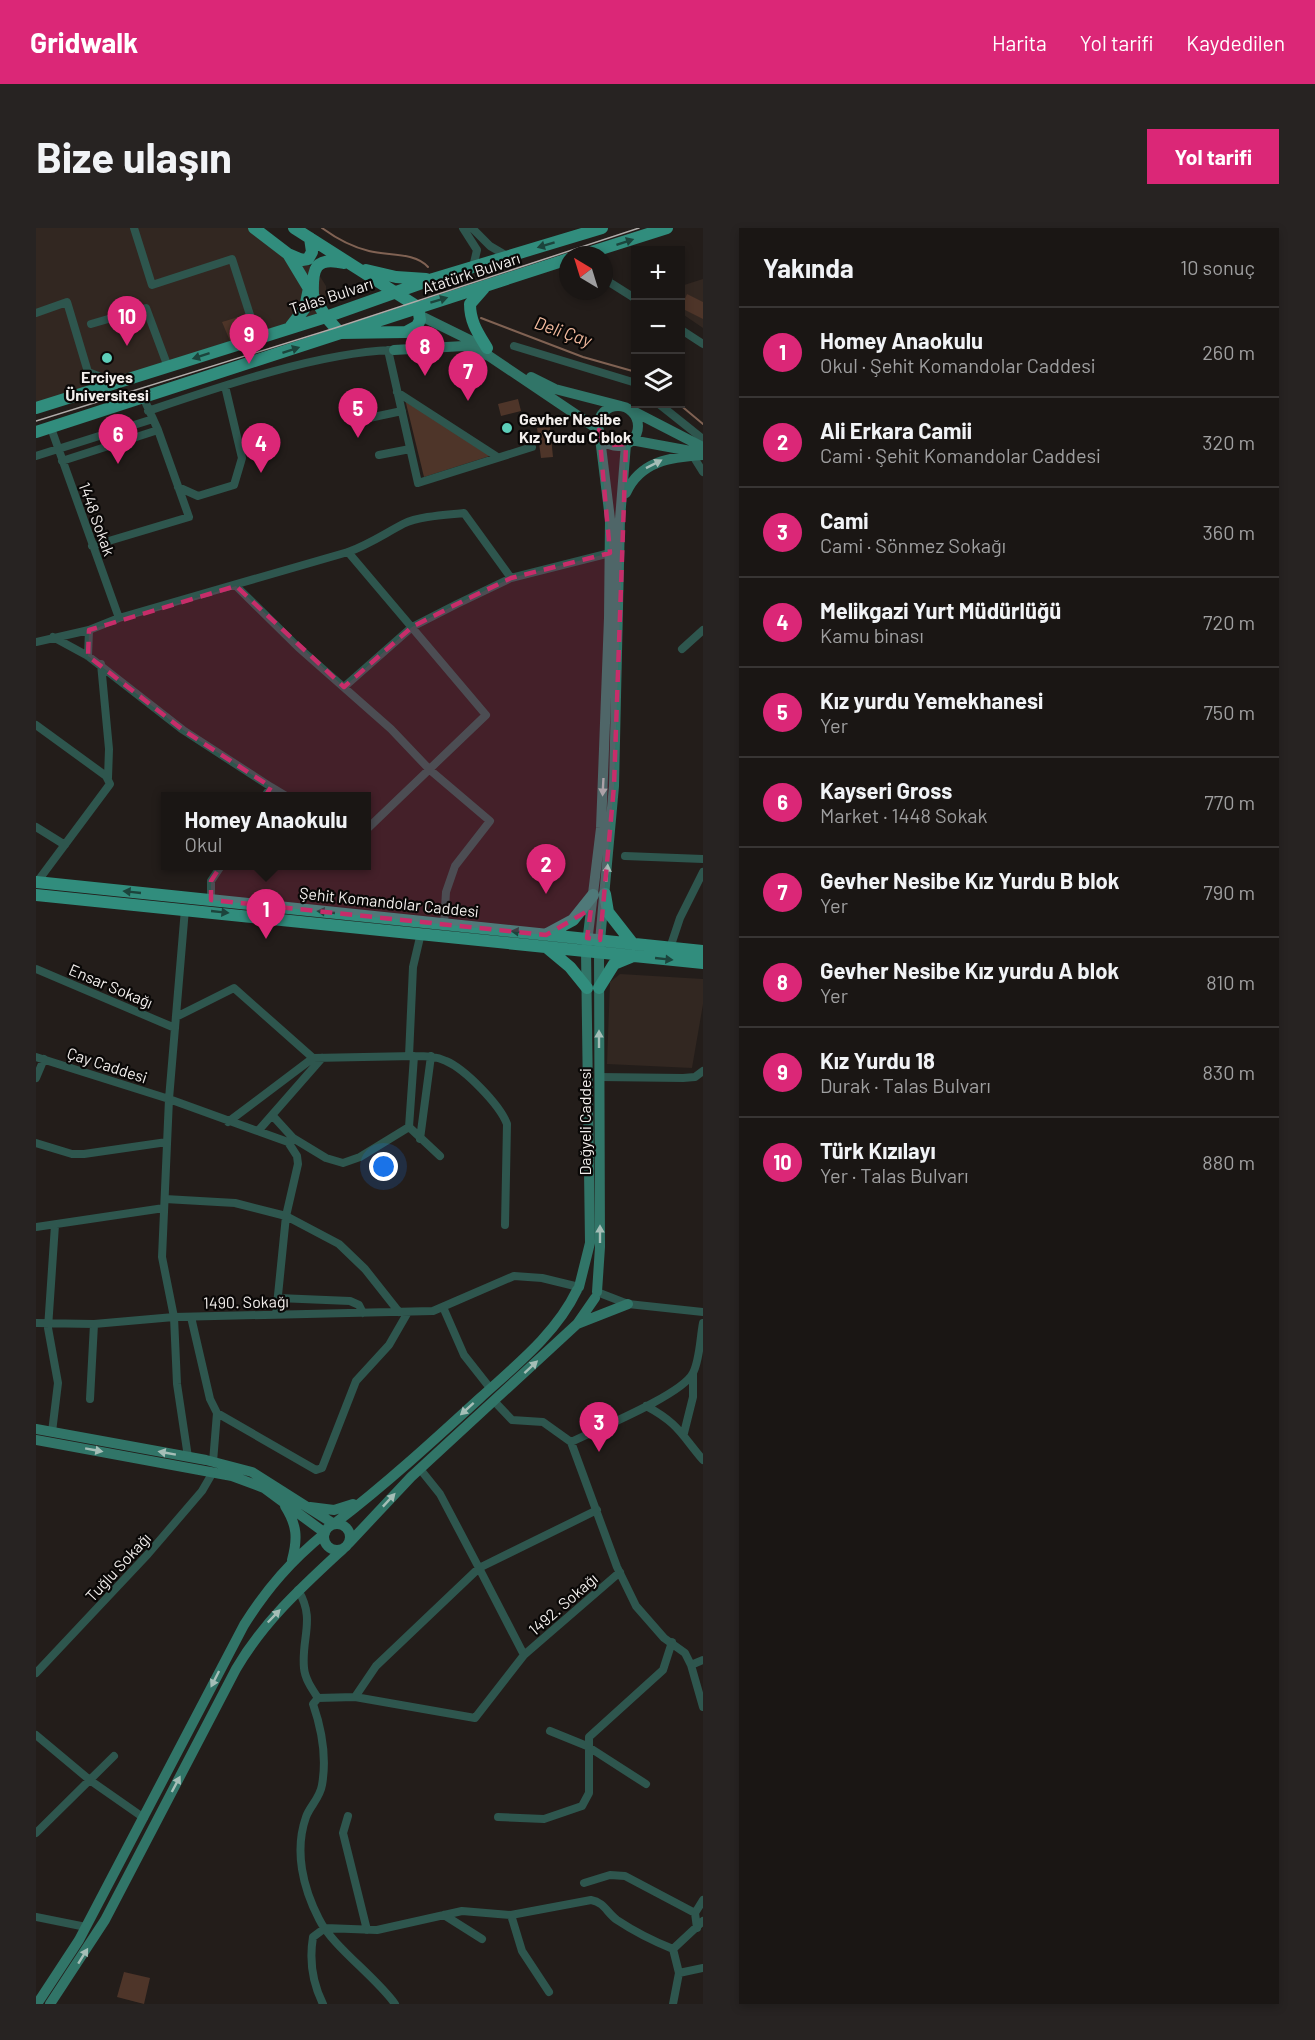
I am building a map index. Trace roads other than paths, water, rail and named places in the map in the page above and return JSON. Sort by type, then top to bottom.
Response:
[{"type":"main road","points":[[254,228],[288,254],[302,261],[308,259],[312,252],[310,238]]},
{"type":"main road","points":[[36,432],[146,405],[340,333],[410,332],[418,325],[419,311],[396,292],[294,228]]},
{"type":"main road","name":"Atatürk Bulvarı","points":[[396,292],[602,228]]},
{"type":"main road","points":[[613,250],[667,228]]},
{"type":"main road","points":[[288,254],[326,317],[340,333]]},
{"type":"main road","points":[[286,328],[304,311],[311,291],[312,275],[319,264],[334,261],[396,278],[433,279]]},
{"type":"main road","name":"Atatürk Bulvarı","points":[[340,333],[419,311],[559,262]]},
{"type":"main road","points":[[487,348],[473,326],[470,304],[476,294],[488,285]]},
{"type":"main road","name":"Talas Bulvarı","points":[[36,408],[326,317],[396,292]]},
{"type":"main road","name":"Şehit Komandolar Caddesi","points":[[36,882],[444,924],[546,941]]},
{"type":"main road","points":[[599,894],[633,950],[614,964],[593,988],[546,941],[573,920],[599,894]]},
{"type":"main road","name":"Şehit Komandolar Caddesi","points":[[36,895],[422,933],[587,944],[703,963]]},
{"type":"main road","name":"Şehit Komandolar Caddesi","points":[[633,950],[670,948],[703,951]]},
{"type":"street","points":[[134,228],[152,285],[232,259],[251,318]]},
{"type":"street","points":[[463,228],[477,250],[473,267]]},
{"type":"street","points":[[472,228],[490,246],[508,257]]},
{"type":"street","points":[[613,285],[631,296]]},
{"type":"street","points":[[36,313],[67,302],[88,372],[116,383]]},
{"type":"street","points":[[91,324],[146,308],[168,367]]},
{"type":"street","points":[[419,311],[487,348],[538,382],[555,389],[624,407],[703,447]]},
{"type":"street","points":[[685,332],[703,344]]},
{"type":"street","points":[[92,546],[189,517],[158,430],[146,405],[343,356],[391,350],[464,346],[489,356],[599,430],[606,441],[612,445],[629,442],[700,455]]},
{"type":"street","points":[[514,346],[631,381]]},
{"type":"street","points":[[391,350],[397,392],[418,483],[496,456],[532,447]]},
{"type":"street","points":[[178,487],[198,496],[234,485],[242,458],[225,386]]},
{"type":"street","points":[[397,392],[496,456]]},
{"type":"street","points":[[599,894],[600,828],[606,742],[610,553],[608,495],[598,424],[604,412],[624,407]]},
{"type":"street","points":[[599,894],[614,786],[622,502],[629,442],[638,423],[624,407]]},
{"type":"street","points":[[664,408],[703,439]]},
{"type":"street","points":[[369,418],[402,411]]},
{"type":"street","points":[[36,456],[153,419]]},
{"type":"street","name":"1448 Sokak","points":[[51,428],[118,618]]},
{"type":"street","points":[[62,461],[158,430]]},
{"type":"street","points":[[379,455],[411,449]]},
{"type":"street","points":[[700,455],[703,472]]},
{"type":"street","points":[[622,502],[630,483],[650,465],[664,459],[700,455]]},
{"type":"street","points":[[36,642],[89,630],[118,618],[348,552],[366,546],[405,523],[464,513],[511,578]]},
{"type":"street","points":[[348,552],[486,715],[371,825]]},
{"type":"street","points":[[344,687],[412,627],[511,578],[610,553]]},
{"type":"street","points":[[236,586],[391,729],[430,770],[490,821],[455,866],[446,892],[444,924]]},
{"type":"street","points":[[88,656],[89,630]]},
{"type":"street","points":[[682,649],[703,630]]},
{"type":"street","points":[[53,637],[101,664],[183,730],[278,792]]},
{"type":"street","points":[[36,882],[110,786],[108,778],[110,749],[101,664]]},
{"type":"street","points":[[36,724],[108,778]]},
{"type":"street","points":[[268,792],[271,788]]},
{"type":"street","points":[[36,827],[65,844]]},
{"type":"street","points":[[625,856],[703,859]]},
{"type":"street","points":[[211,900],[211,881],[218,870]]},
{"type":"street","points":[[670,948],[680,918],[703,872]]},
{"type":"street","name":"Dağyeli Caddesi","points":[[596,1295],[600,1247],[599,1077],[593,988],[587,944],[599,894]]},
{"type":"street","name":"Dağyeli Caddesi","points":[[369,1496],[554,1328],[584,1276],[590,1243],[593,988],[600,946],[599,894]]},
{"type":"street","points":[[185,909],[169,1099],[162,1257],[174,1317],[177,1384],[188,1457]]},
{"type":"street","points":[[422,933],[413,968],[410,1127],[440,1156]]},
{"type":"street","name":"Ensar Sokağı","points":[[36,970],[175,1028]]},
{"type":"street","points":[[176,1017],[234,988],[313,1058]]},
{"type":"street","points":[[420,1139],[431,1056]]},
{"type":"street","points":[[228,1122],[313,1058],[431,1056],[448,1061],[495,1101],[503,1112],[507,1124],[505,1225]]},
{"type":"street","points":[[36,1078],[40,1058]]},
{"type":"street","name":"Çay Caddesi","points":[[40,1058],[169,1099],[288,1142],[297,1156],[286,1216],[276,1315]]},
{"type":"street","points":[[258,1131],[322,1058]]},
{"type":"street","points":[[599,1077],[683,1078],[695,1077],[703,1071]]},
{"type":"street","points":[[272,1115],[293,1138],[326,1158],[343,1163],[360,1157],[410,1127]]},
{"type":"street","points":[[36,1143],[72,1154],[84,1154],[167,1142]]},
{"type":"street","points":[[165,1199],[235,1203],[286,1216],[339,1244],[404,1312],[388,1345],[357,1382],[322,1468],[316,1470],[308,1466],[217,1413]]},
{"type":"street","points":[[36,1227],[164,1208]]},
{"type":"street","points":[[52,1432],[58,1383],[48,1331],[48,1299],[54,1225]]},
{"type":"street","name":"1490. Sokağı","points":[[36,1323],[94,1324],[174,1317],[433,1311],[514,1276],[542,1278],[578,1289]]},
{"type":"street","points":[[578,1289],[590,1283],[596,1295],[628,1304],[703,1312]]},
{"type":"street","points":[[50,2004],[105,1920],[244,1656],[263,1628],[420,1469],[577,1324],[596,1295]]},
{"type":"street","points":[[278,1299],[350,1301],[359,1305],[363,1313]]},
{"type":"street","points":[[577,1324],[628,1304]]},
{"type":"street","points":[[443,1307],[464,1355],[490,1388]]},
{"type":"street","points":[[191,1317],[210,1399],[217,1413],[213,1467]]},
{"type":"street","points":[[684,1433],[693,1397],[693,1373],[703,1323]]},
{"type":"street","points":[[90,1399],[94,1324]]},
{"type":"street","points":[[571,1442],[646,1406],[683,1383],[693,1373]]},
{"type":"street","points":[[494,1401],[512,1420],[543,1422],[560,1431],[571,1442],[620,1572],[636,1606],[664,1638],[685,1653],[691,1665],[703,1707]]},
{"type":"street","points":[[646,1406],[668,1418],[684,1433],[703,1460]]},
{"type":"street","points":[[36,1429],[188,1457],[250,1482],[281,1501],[325,1533],[327,1545],[334,1550],[346,1546]]},
{"type":"street","points":[[36,1440],[252,1472],[270,1481],[302,1505],[334,1524],[342,1524],[349,1530],[346,1546]]},
{"type":"street","name":"Tuğlu Sokağı","points":[[36,1674],[148,1554],[202,1491],[213,1467]]},
{"type":"street","points":[[420,1469],[440,1494],[524,1655]]},
{"type":"street","points":[[302,1505],[333,1510],[346,1508],[369,1496]]},
{"type":"street","points":[[36,2004],[86,1927],[237,1637],[262,1597],[292,1560],[369,1496]]},
{"type":"street","points":[[281,1501],[296,1528],[297,1540],[292,1560]]},
{"type":"street","points":[[395,2004],[319,1920],[300,1864],[300,1839],[307,1815],[317,1801],[322,1785],[323,1735],[313,1704],[318,1698],[354,1697],[376,1666],[479,1568],[597,1510]]},
{"type":"street","name":"1492. Sokağı","points":[[354,1697],[475,1718],[524,1655],[620,1572]]},
{"type":"street","points":[[298,1590],[309,1616],[304,1668],[308,1683],[318,1698]]},
{"type":"street","points":[[498,1817],[539,1819],[579,1808],[589,1793],[587,1746],[593,1732],[663,1670],[672,1642]]},
{"type":"street","points":[[691,1665],[703,1660]]},
{"type":"street","points":[[550,1731],[587,1746],[646,1784]]},
{"type":"street","points":[[36,1735],[91,1781],[144,1818]]},
{"type":"street","points":[[36,1833],[114,1756]]},
{"type":"street","points":[[348,1816],[343,1833],[367,1930]]},
{"type":"street","points":[[584,1883],[610,1875],[625,1876],[695,1914]]},
{"type":"street","points":[[697,1928],[695,1914],[703,1900]]},
{"type":"street","points":[[323,2004],[316,1991],[309,1959],[313,1937],[326,1928],[377,1930],[462,1911],[511,1915],[595,1901],[628,1927],[673,1949],[679,1973],[673,2004]]},
{"type":"street","points":[[444,1914],[482,1939]]},
{"type":"street","points":[[511,1915],[522,1951],[549,1992]]},
{"type":"street","points":[[36,1917],[86,1927]]},
{"type":"street","points":[[673,1949],[703,1921]]},
{"type":"street","points":[[679,1973],[703,1968]]},
{"type":"waterway","points":[[322,228],[357,247],[376,253],[409,257],[423,262],[428,267]]},
{"type":"waterway","name":"Deli Çay","points":[[481,318],[583,357],[631,371]]},
{"type":"waterway","name":"Deli Çay","points":[[684,408],[703,424]]},
{"type":"tram line","points":[[36,421],[335,328],[639,228]]},
{"type":"place","name":"Türk Kızılayı","points":[[127,346]]},
{"type":"place","name":"Erciyes Üniversitesi","points":[[107,358]]},
{"type":"place","name":"Kız Yurdu 18","points":[[249,364]]},
{"type":"place","name":"Gevher Nesibe Kız yurdu A blok","points":[[425,376]]},
{"type":"place","name":"Gevher Nesibe Kız Yurdu B blok","points":[[468,401]]},
{"type":"place","name":"Gevher Nesibe Kız Yurdu C blok","points":[[507,428]]},
{"type":"place","name":"Kız yurdu Yemekhanesi","points":[[358,438]]},
{"type":"place","name":"Kayseri Gross","points":[[118,464]]},
{"type":"place","name":"Melikgazi Yurt Müdürlüğü","points":[[261,473]]},
{"type":"place","name":"Ali Erkara Camii","points":[[546,894]]},
{"type":"place","name":"Homey Anaokulu","points":[[266,939]]},
{"type":"place","name":"Cami","points":[[599,1452]]}]
